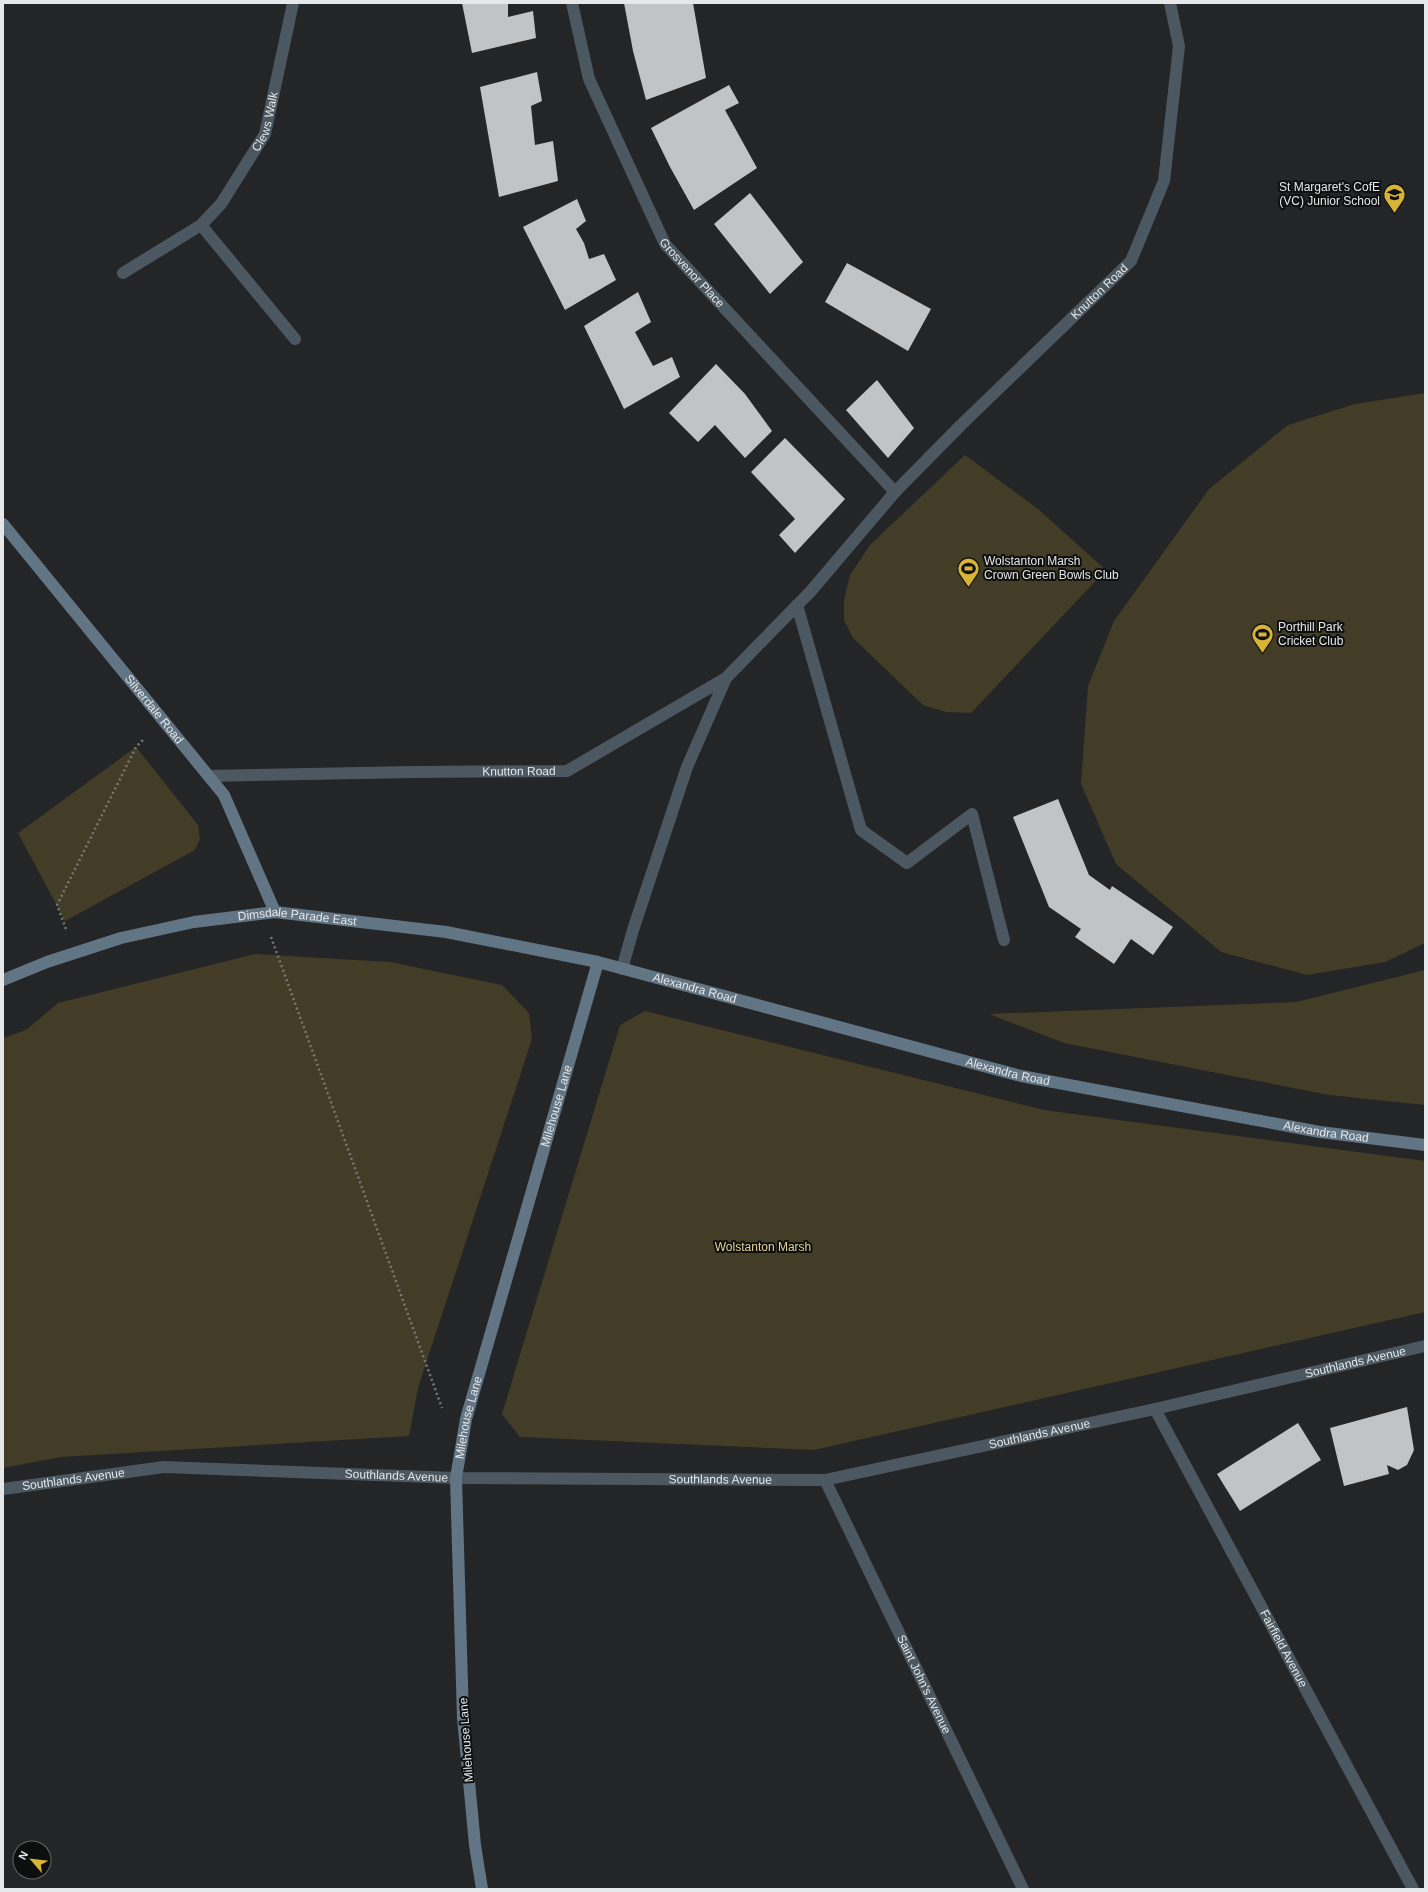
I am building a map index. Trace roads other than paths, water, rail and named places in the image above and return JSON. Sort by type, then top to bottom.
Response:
[{"type":"main road","name":"Silverdale Road","points":[[3,524],[224,795],[275,912]]},
{"type":"main road","name":"Dimsdale Parade East","points":[[3,980],[47,962],[121,938],[194,922],[275,912],[446,932],[598,962]]},
{"type":"main road","name":"Alexandra Road","points":[[598,962],[1021,1076],[1320,1132],[1425,1145]]},
{"type":"main road","name":"Milehouse Lane","points":[[482,1889],[475,1845],[463,1718],[456,1478],[466,1419],[598,962]]},
{"type":"street","name":"Clews Walk","points":[[123,272],[202,225],[221,204],[265,134],[293,3]]},
{"type":"street","name":"Grosvenor Place","points":[[572,3],[589,79],[665,244],[895,492]]},
{"type":"street","name":"Knutton Road","points":[[208,776],[567,771],[726,678],[810,591],[895,492],[962,424],[1131,261],[1164,181],[1178,46],[1170,3]]},
{"type":"street","points":[[202,225],[295,339]]},
{"type":"street","points":[[797,605],[861,830],[907,864],[972,814],[1004,940]]},
{"type":"street","points":[[622,969],[633,930],[687,767],[726,678]]},
{"type":"street","name":"Southlands Avenue","points":[[3,1489],[164,1467],[456,1478],[825,1480],[1155,1409],[1425,1346]]},
{"type":"street","name":"Fairfield Avenue","points":[[1155,1409],[1413,1889]]},
{"type":"street","name":"Saint John's Avenue","points":[[825,1480],[1023,1889]]},
{"type":"place","name":"St Margaret's CofE (VC) Junior School","points":[[1395,214]]},
{"type":"place","name":"Wolstanton Marsh Crown Green Bowls Club","points":[[968,588]]},
{"type":"place","name":"Porthill Park Cricket Club","points":[[1263,654]]},
{"type":"park label","name":"Wolstanton Marsh","points":[[763,1247]]}]
